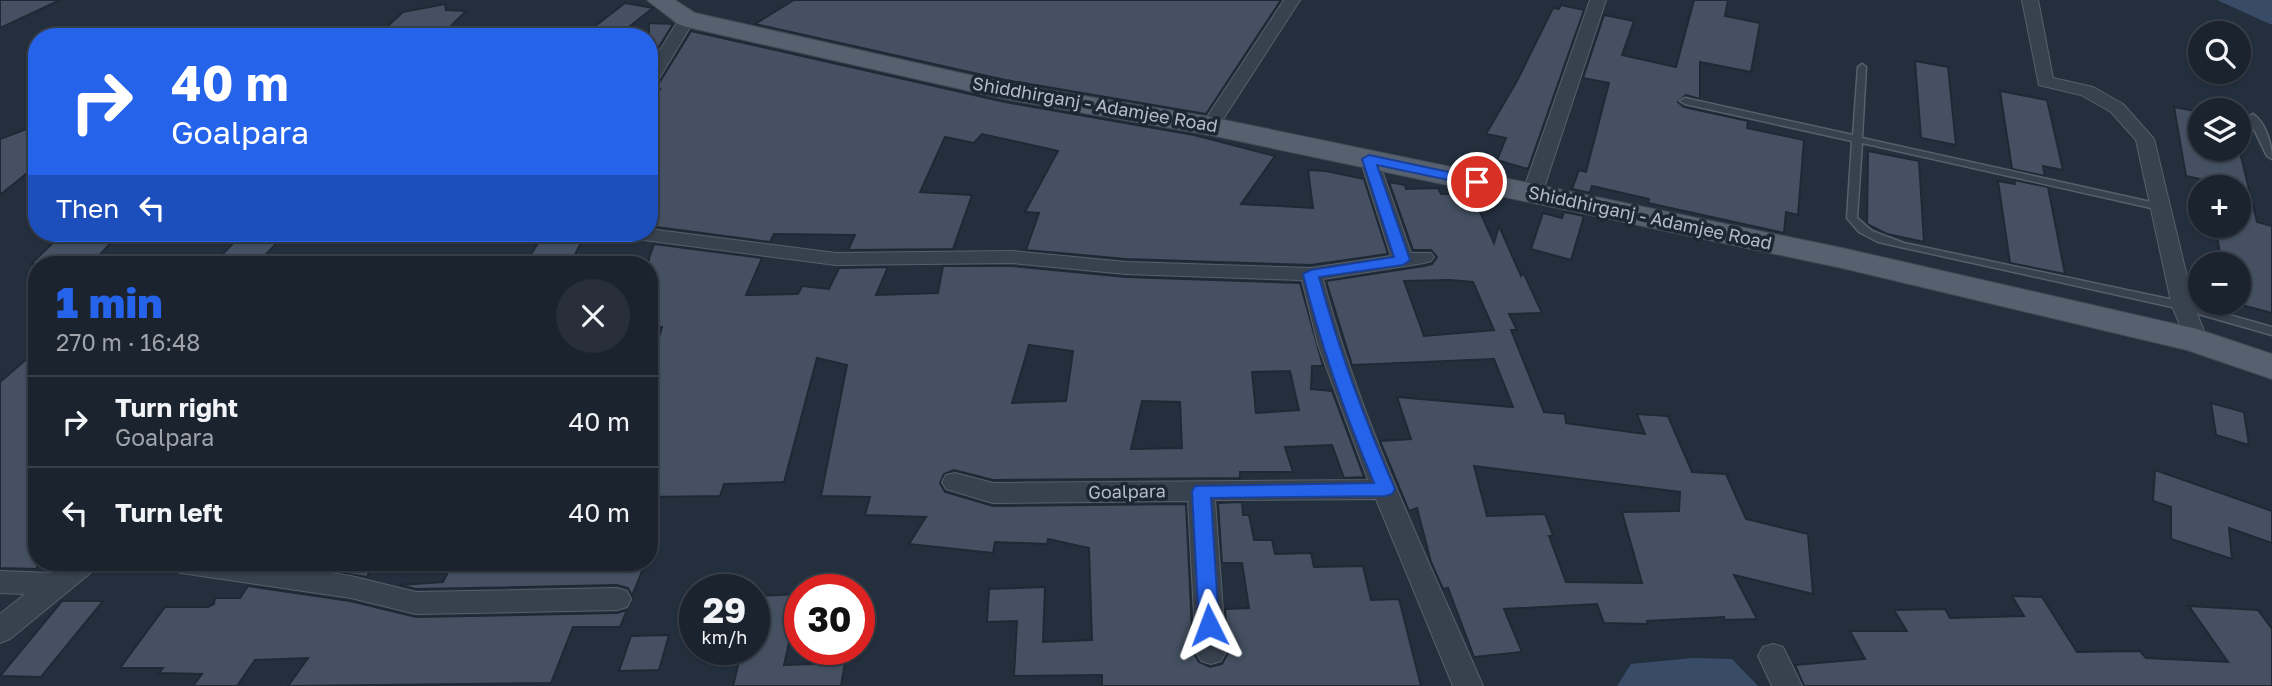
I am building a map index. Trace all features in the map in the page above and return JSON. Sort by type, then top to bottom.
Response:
[{"type":"main road","name":"Shiddhirganj - Adamjee Road","points":[[659,0],[687,19],[1005,91],[1210,126],[1842,258],[2197,341],[2272,367]]},
{"type":"street","points":[[1210,126],[1292,0]]},
{"type":"street","points":[[1532,194],[1598,0]]},
{"type":"street","points":[[2030,0],[2045,81],[2087,91],[2117,108],[2145,139],[2183,306],[2197,341]]},
{"type":"street","points":[[658,67],[687,19]]},
{"type":"street","points":[[658,236],[836,258],[1012,257],[1126,268],[1311,274],[1413,259],[1369,159]]},
{"type":"street","points":[[1311,274],[1329,345],[1354,415],[1468,686]]},
{"type":"street","name":"Goalpara","points":[[955,482],[993,493],[1385,489]]},
{"type":"street","points":[[1201,491],[1210,652]]},
{"type":"street","points":[[0,631],[73,571]]},
{"type":"street","points":[[242,571],[351,587],[416,603],[617,598]]},
{"type":"street","points":[[0,582],[56,584]]},
{"type":"street","points":[[1773,656],[1787,686]]},
{"type":"lane","points":[[1862,67],[1852,218],[1858,228],[1878,239],[2183,306],[2272,331]]},
{"type":"lane","points":[[1685,101],[1858,142],[2160,207]]},
{"type":"lane","points":[[2253,117],[2272,156]]},
{"type":"water","points":[[2217,0],[2272,0],[2272,24],[2270,24]]},
{"type":"water","points":[[1693,658],[1732,659],[1758,686],[1617,686],[1631,664]]},
{"type":"building","points":[[0,0],[60,0],[0,28]]},
{"type":"building","points":[[794,0],[1281,0],[1206,114],[1005,80],[755,24]]},
{"type":"building","points":[[1694,0],[1728,0],[1725,16],[1760,23],[1751,72],[1700,62],[1700,99],[1686,95],[1678,102],[1684,107],[1748,121],[1747,128],[1804,140],[1798,215],[1786,212],[1784,233],[1648,203],[1649,199],[1592,186],[1590,193],[1572,189],[1579,170],[1586,172],[1609,83],[1583,78],[1604,15],[1634,21],[1622,55],[1676,67]]},
{"type":"building","points":[[625,3],[653,8],[627,28],[593,28]]},
{"type":"building","points":[[445,4],[446,10],[466,11],[449,28],[386,28],[403,12]]},
{"type":"building","points":[[1561,5],[1584,10],[1528,169],[1497,160],[1506,138],[1486,134],[1517,81],[1553,8],[1559,9]]},
{"type":"building","points":[[649,23],[673,24],[658,48],[658,28],[649,28]]},
{"type":"building","points":[[691,31],[1005,102],[1194,135],[1275,156],[1241,204],[1313,208],[1308,170],[1364,179],[1388,254],[1311,265],[1126,259],[1026,250],[1039,213],[1025,212],[1058,151],[982,134],[974,143],[945,137],[920,192],[972,195],[953,249],[848,250],[855,235],[774,234],[770,242],[658,227],[659,83]]},
{"type":"building","points":[[1915,61],[1948,67],[1956,145],[1921,138]]},
{"type":"building","points":[[2000,91],[2047,100],[2063,170],[2043,166],[2045,176],[2012,169]]},
{"type":"building","points":[[2174,107],[2188,110],[2188,161],[2242,161],[2246,175],[2186,176]]},
{"type":"building","points":[[28,128],[28,172],[0,195],[0,139]]},
{"type":"building","points":[[1868,151],[1919,161],[1924,242],[1887,234],[1867,224]]},
{"type":"building","points":[[2014,180],[2048,187],[2065,274],[2010,263],[1998,181],[2015,184]]},
{"type":"building","points":[[1389,182],[1405,185],[1406,189],[1438,188],[1441,194],[1472,194],[1494,243],[1499,226],[1521,276],[1523,272],[1542,313],[1509,314],[1517,330],[1511,330],[1544,412],[1565,414],[1566,423],[1645,434],[1637,414],[1668,416],[1692,472],[1726,474],[1746,519],[1808,534],[1813,594],[1734,575],[1757,619],[1725,620],[1724,617],[1647,621],[1648,624],[1604,623],[1597,604],[1504,609],[1522,652],[1474,657],[1448,588],[1443,589],[1431,562],[1417,508],[1409,511],[1380,441],[1411,439],[1397,397],[1513,407],[1494,359],[1352,365],[1326,281],[1424,266],[1432,264],[1437,257],[1431,250],[1413,250]],"holes":[[[1404,281],[1473,282],[1494,330],[1424,336]],[[1474,466],[1680,492],[1679,511],[1622,512],[1642,583],[1566,582],[1549,536],[1553,536],[1545,514],[1487,516]]]},
{"type":"building","points":[[2251,197],[2257,222],[2272,226],[2272,313],[2251,307],[2251,252],[2220,252],[2217,238],[2251,238]]},
{"type":"building","points":[[1564,212],[1584,216],[1571,260],[1531,249],[1543,213],[1562,218]]},
{"type":"building","points":[[54,242],[112,242],[98,256],[39,256]]},
{"type":"building","points":[[234,242],[278,242],[265,256],[221,256]]},
{"type":"building","points":[[581,242],[574,256],[530,256],[538,243]]},
{"type":"building","points":[[654,244],[762,258],[746,295],[798,294],[802,286],[829,289],[839,268],[888,267],[876,295],[938,293],[943,266],[1012,266],[1126,277],[1300,283],[1323,366],[1312,366],[1311,389],[1332,391],[1364,477],[1344,478],[1332,445],[1285,447],[1293,472],[1240,472],[1240,478],[993,480],[954,470],[944,474],[940,483],[945,492],[993,506],[1186,504],[1193,652],[1199,662],[1210,667],[1222,664],[1228,653],[1225,609],[1249,608],[1242,563],[1222,563],[1218,503],[1242,502],[1243,515],[1249,515],[1254,540],[1272,540],[1275,554],[1311,553],[1314,567],[1363,566],[1371,600],[1399,599],[1421,686],[1102,686],[1102,675],[1014,676],[1017,621],[987,622],[989,589],[1045,587],[1043,642],[1092,640],[1089,548],[1048,539],[1047,544],[995,542],[993,553],[909,544],[926,517],[865,515],[870,497],[821,496],[847,365],[817,358],[784,482],[724,484],[720,496],[658,497],[658,341],[662,327],[658,327],[658,256],[650,256]],"holes":[[[1029,345],[1073,351],[1066,401],[1012,403]],[[1290,371],[1299,410],[1256,413],[1252,372]],[[1142,401],[1180,402],[1182,448],[1131,449]]]},
{"type":"building","points":[[28,358],[28,569],[0,568],[0,382]]},
{"type":"building","points":[[2211,403],[2244,412],[2249,445],[2216,435]]},
{"type":"building","points":[[2155,470],[2272,511],[2272,543],[2229,528],[2232,559],[2171,539],[2171,507],[2153,501]]},
{"type":"building","points":[[329,571],[370,571],[367,577]]},
{"type":"building","points":[[448,571],[642,571],[632,596],[628,588],[617,585],[416,589],[399,585],[443,582]]},
{"type":"building","points":[[248,586],[350,601],[416,617],[617,613],[627,610],[620,627],[573,627],[551,683],[288,686],[308,658],[255,660],[237,686],[193,686],[202,674],[159,673],[163,668],[120,668],[165,607],[208,607],[214,604],[215,598],[240,598]]},
{"type":"building","points":[[770,595],[784,595],[784,665],[845,665],[841,686],[733,686],[738,665],[770,665]]},
{"type":"building","points":[[2012,596],[2042,597],[2077,652],[2140,651],[2146,658],[2228,662],[2189,606],[2258,610],[2272,629],[2272,686],[1804,686],[1795,665],[1865,659],[1850,631],[1907,631],[1894,610],[1945,609],[1950,618],[2024,616]]},
{"type":"building","points":[[62,601],[103,601],[41,677],[0,676]]},
{"type":"building","points":[[669,635],[659,670],[619,671],[631,636]]},
{"type":"route","points":[[1209,625],[1201,491],[1385,489],[1329,345],[1311,274],[1403,260],[1369,159],[1477,182]]}]
